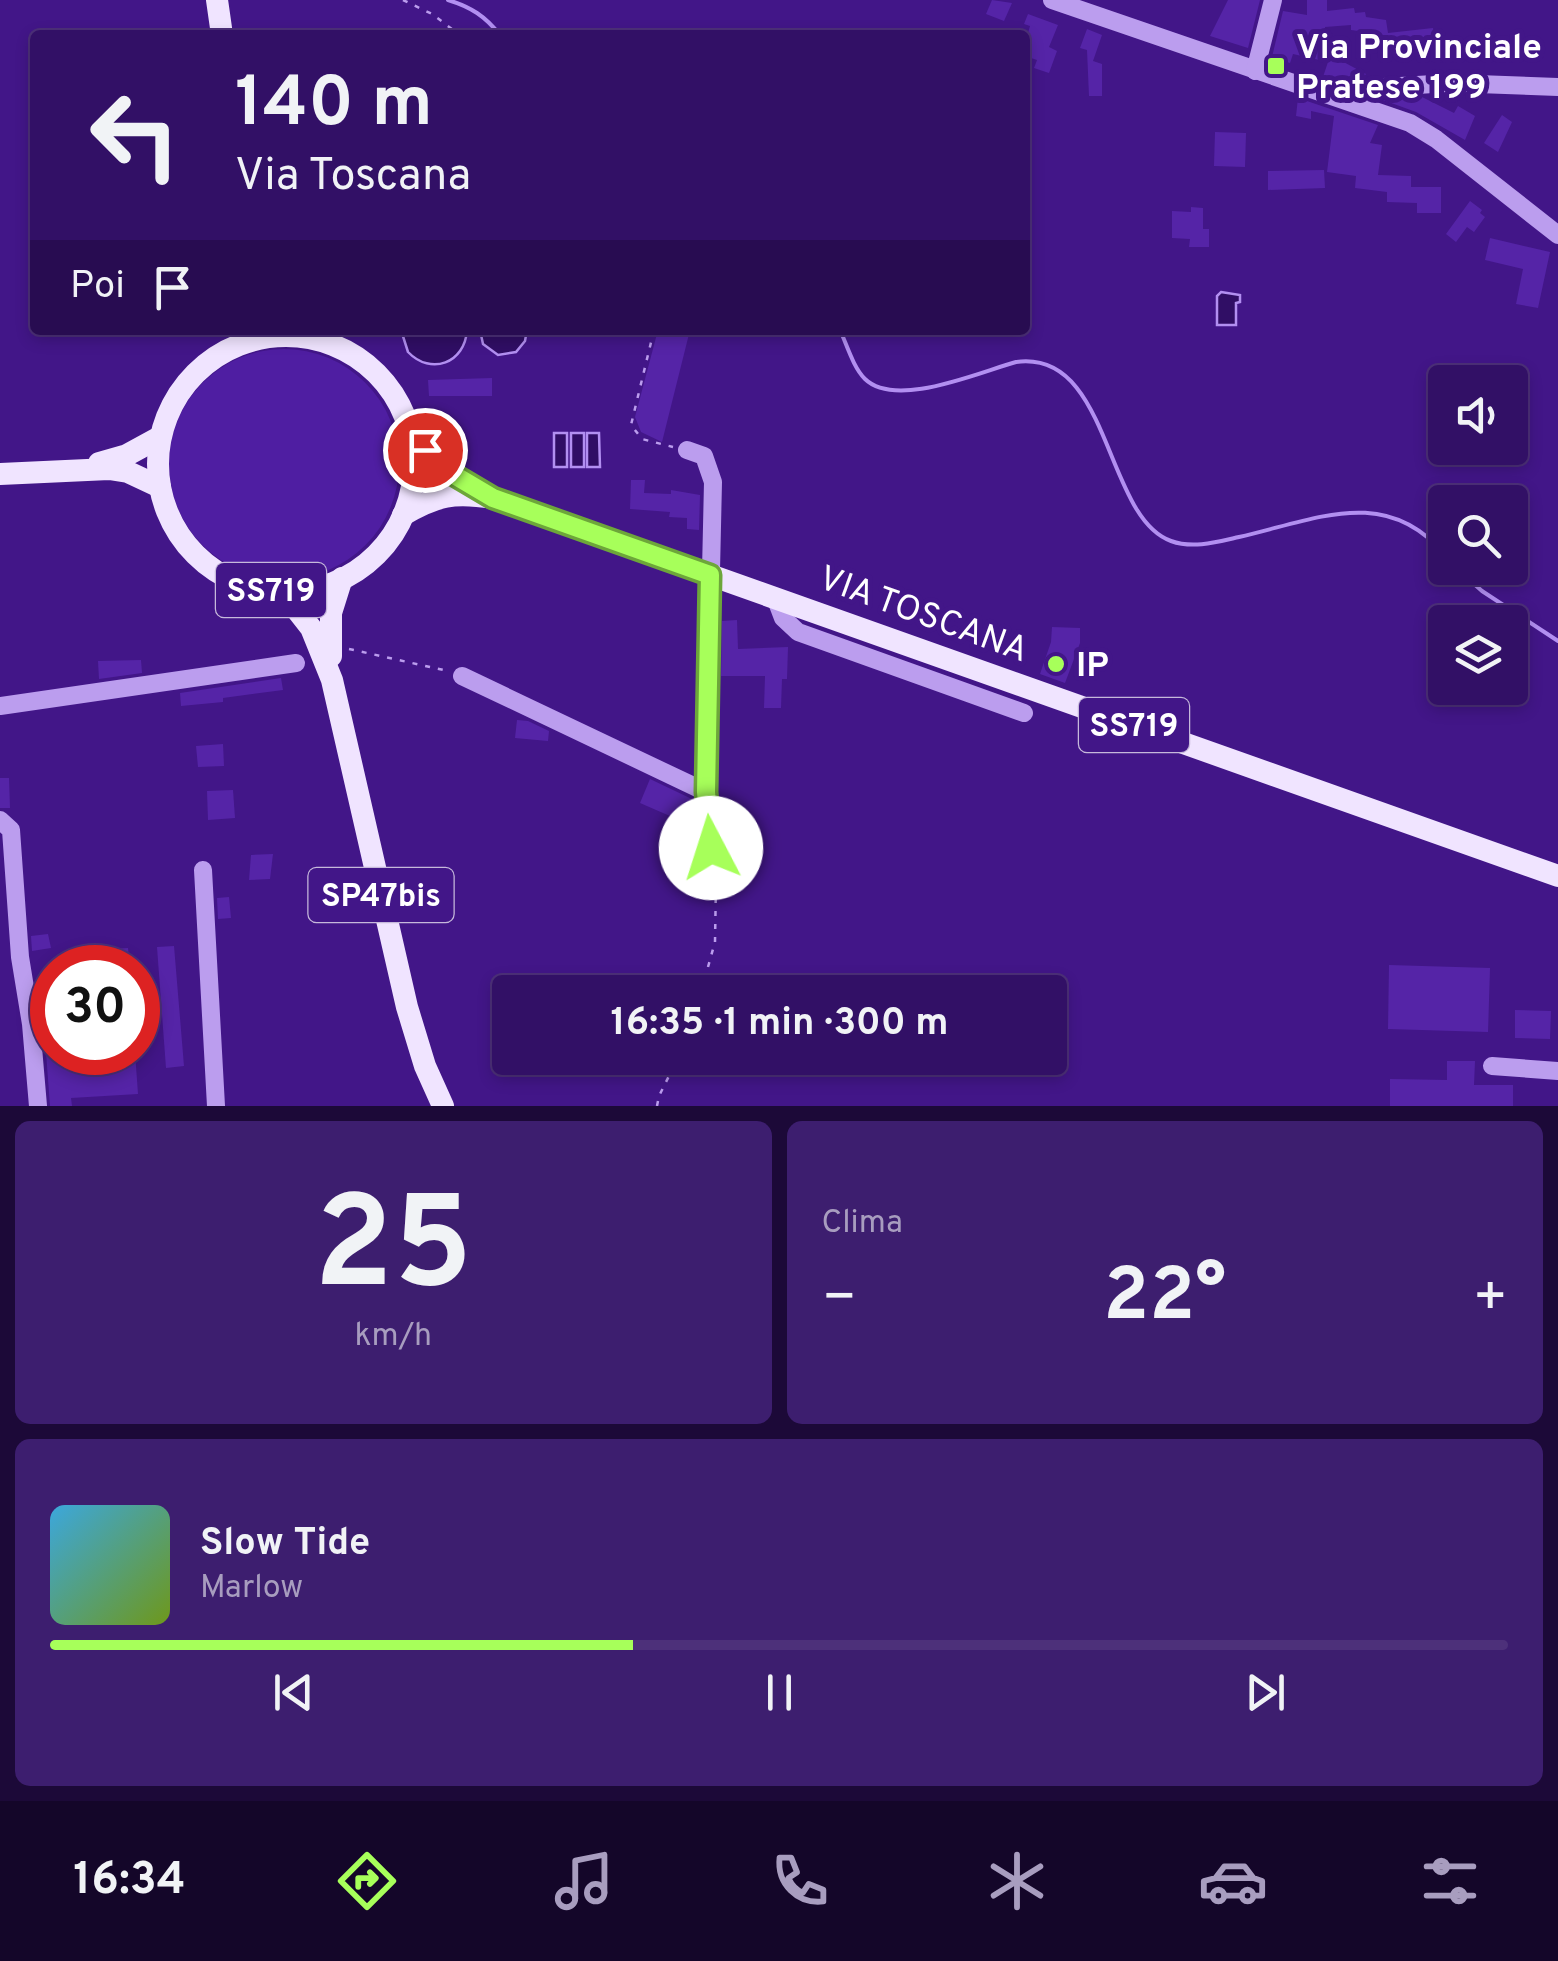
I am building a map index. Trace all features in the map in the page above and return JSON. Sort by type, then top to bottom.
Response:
[{"type":"main road","points":[[217,0],[221,30]]},
{"type":"main road","points":[[232,0],[235,30]]},
{"type":"main road","name":"SS719","points":[[293,335],[233,340],[188,381],[174,402],[160,437],[160,487],[175,528],[202,561],[240,583],[282,591],[313,588],[342,578],[372,558],[403,515],[413,475],[410,433],[393,394],[374,371],[350,354],[308,335]]},
{"type":"main road","name":"VIA TOSCANA","points":[[410,433],[439,466],[493,498],[1558,876]]},
{"type":"main road","points":[[72,470],[127,455],[160,437]]},
{"type":"main road","points":[[0,474],[122,471],[160,487]]},
{"type":"main road","name":"VIA TOSCANA","points":[[403,515],[440,496],[493,498]]},
{"type":"main road","name":"SP47bis","points":[[332,680],[331,613],[342,578]]},
{"type":"main road","name":"SP47bis","points":[[282,591],[312,628],[332,680],[407,1007],[425,1066],[443,1106]]},
{"type":"street","points":[[1052,0],[1357,103],[1428,134],[1558,235]]},
{"type":"street","points":[[1255,71],[1273,0]]},
{"type":"street","points":[[1357,103],[1370,91],[1384,86],[1450,83],[1558,87]]},
{"type":"street","points":[[686,450],[704,456],[713,482],[706,792],[714,866]]},
{"type":"street","points":[[775,597],[783,618],[798,632],[1024,713]]},
{"type":"street","points":[[0,706],[296,663]]},
{"type":"street","points":[[462,676],[706,792]]},
{"type":"street","points":[[0,820],[11,830],[20,957],[38,1106]]},
{"type":"street","points":[[203,870],[216,1106]]},
{"type":"street","points":[[1492,1066],[1558,1070]]},
{"type":"path","points":[[403,0],[453,30]]},
{"type":"path","points":[[653,335],[631,426],[642,438],[686,450]]},
{"type":"path","points":[[346,643],[354,652],[414,662],[462,676]]},
{"type":"path","points":[[706,975],[715,942],[718,897],[714,866]]},
{"type":"path","points":[[658,1106],[658,1096],[669,1075]]},
{"type":"shaded area","points":[[1221,292],[1240,295],[1236,325],[1217,325],[1217,296]]},
{"type":"shaded area","points":[[403,335],[466,335],[460,351],[445,362],[427,363],[408,352]]},
{"type":"shaded area","points":[[481,335],[526,335],[516,352],[498,355],[483,344]]},
{"type":"shaded area","points":[[284,349],[328,358],[365,383],[390,420],[399,464],[390,508],[365,545],[328,570],[284,579],[240,570],[203,545],[178,508],[169,464],[178,420],[203,383],[240,358]]},
{"type":"shaded area","points":[[554,433],[567,433],[567,467],[554,467]]},
{"type":"shaded area","points":[[571,433],[584,433],[584,467],[571,467]]},
{"type":"shaded area","points":[[587,433],[599,433],[600,467],[587,467]]},
{"type":"building","points":[[992,0],[1012,3],[1004,21],[986,14]]},
{"type":"building","points":[[1228,0],[1260,0],[1248,48],[1210,36]]},
{"type":"building","points":[[1307,0],[1327,0],[1327,11],[1354,8],[1355,13],[1365,12],[1366,17],[1386,20],[1388,33],[1433,28],[1436,52],[1399,56],[1398,45],[1374,33],[1351,30],[1351,25],[1325,27],[1323,51],[1366,74],[1353,90],[1322,80],[1328,62],[1293,54],[1290,63],[1272,57],[1283,11],[1307,15]]},
{"type":"building","points":[[1028,14],[1058,25],[1049,47],[1057,51],[1049,73],[1034,68],[1037,60],[1030,58],[1030,26],[1024,24]]},
{"type":"building","points":[[1087,29],[1102,35],[1093,61],[1102,64],[1102,96],[1089,96],[1087,50],[1080,48]]},
{"type":"building","points":[[1422,97],[1454,113],[1458,106],[1475,116],[1465,140],[1416,112],[1383,100]]},
{"type":"building","points":[[1298,98],[1378,125],[1370,143],[1382,145],[1378,175],[1411,176],[1411,187],[1441,187],[1441,213],[1417,213],[1417,203],[1387,202],[1387,192],[1355,188],[1356,176],[1327,172],[1334,116],[1311,111],[1311,119],[1296,116]]},
{"type":"building","points":[[1502,115],[1512,122],[1498,152],[1484,143]]},
{"type":"building","points":[[1215,132],[1246,133],[1245,167],[1214,166]]},
{"type":"building","points":[[1324,170],[1325,188],[1268,190],[1268,171]]},
{"type":"building","points":[[1470,201],[1485,217],[1474,232],[1467,227],[1456,242],[1446,234]]},
{"type":"building","points":[[1191,207],[1203,208],[1203,229],[1209,229],[1209,247],[1189,247],[1190,239],[1172,238],[1172,211],[1191,212]]},
{"type":"building","points":[[1490,238],[1550,252],[1538,308],[1516,304],[1523,269],[1485,260]]},
{"type":"building","points":[[657,335],[689,335],[662,442],[641,432],[635,417]]},
{"type":"building","points":[[492,378],[492,396],[429,396],[428,380]]},
{"type":"building","points":[[631,480],[645,480],[644,493],[671,494],[671,490],[700,495],[699,530],[687,529],[687,518],[669,517],[670,512],[630,509]]},
{"type":"building","points":[[737,620],[738,649],[788,647],[781,708],[764,708],[765,676],[721,676],[722,621]]},
{"type":"building","points":[[1052,627],[1080,628],[1080,643],[1065,683],[1040,674]]},
{"type":"building","points":[[141,660],[142,673],[99,679],[98,661]]},
{"type":"building","points":[[281,678],[283,690],[181,706],[180,693]]},
{"type":"building","points":[[517,720],[549,731],[548,741],[515,738]]},
{"type":"building","points":[[223,744],[224,766],[198,767],[196,746]]},
{"type":"building","points":[[0,778],[9,778],[10,808],[0,808]]},
{"type":"building","points":[[650,779],[694,800],[686,823],[640,803]]},
{"type":"building","points":[[233,790],[235,818],[208,820],[207,791]]},
{"type":"building","points":[[273,854],[270,879],[249,880],[251,855]]},
{"type":"building","points":[[229,897],[231,918],[218,919],[217,898]]},
{"type":"building","points":[[48,934],[50,945],[32,945],[31,936]]},
{"type":"building","points":[[174,946],[184,1066],[166,1068],[160,947]]},
{"type":"building","points":[[1389,965],[1490,968],[1488,1032],[1388,1029]]},
{"type":"building","points":[[1515,1010],[1551,1011],[1550,1039],[1515,1038]]},
{"type":"building","points":[[1447,1061],[1475,1061],[1474,1085],[1513,1085],[1513,1106],[1390,1106],[1390,1079],[1447,1080]]},
{"type":"building","points":[[48,1075],[137,1075],[138,1094],[71,1098],[72,1106],[50,1106]]},
{"type":"waterway","points":[[448,0],[477,13],[496,30]]},
{"type":"waterway","points":[[842,335],[865,379],[896,390],[938,386],[1016,362],[1047,365],[1071,381],[1089,407],[1132,501],[1149,526],[1171,541],[1205,544],[1348,513],[1399,520],[1428,539]]},
{"type":"waterway","points":[[1475,585],[1558,641]]},
{"type":"place","name":"Via Provinciale Pratese 199","points":[[1276,66]]},
{"type":"place","name":"IP","points":[[1056,664]]},
{"type":"route","points":[[425,450],[439,466],[493,498],[710,575],[706,792],[711,848]]}]
